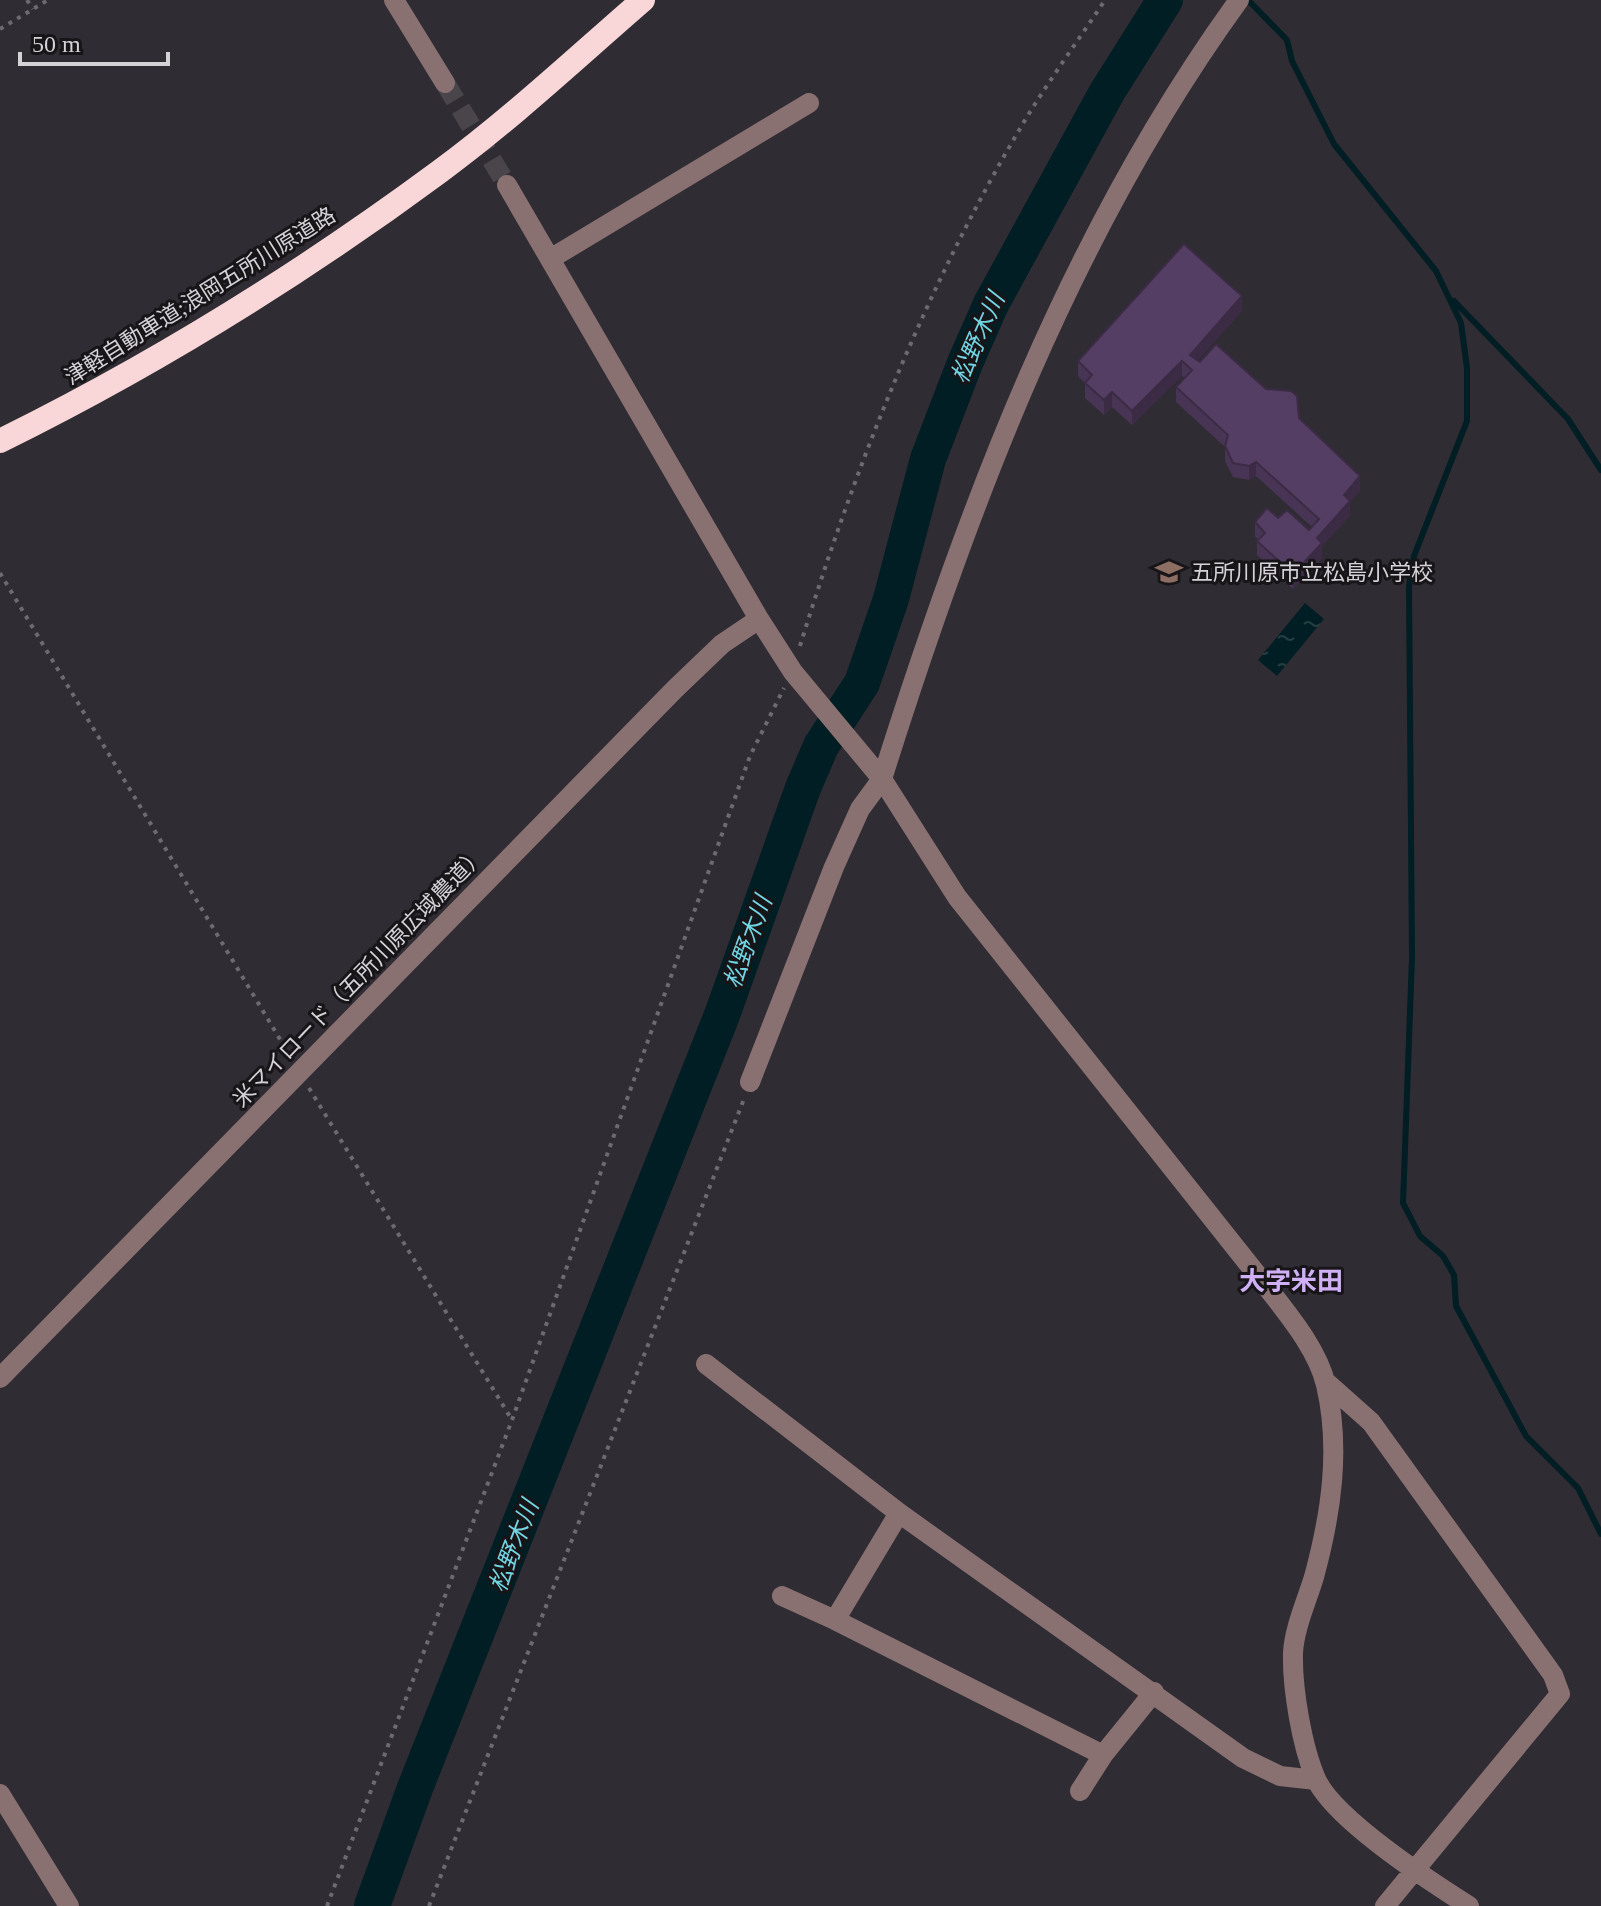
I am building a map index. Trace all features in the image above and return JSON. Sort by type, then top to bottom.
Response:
[{"type":"highway","name":"津軽自動車道;浪岡五所川原道路","points":[[0,441],[92,396],[290,276],[441,171],[643,0]]},
{"type":"street","points":[[394,0],[445,83]]},
{"type":"street","points":[[750,1082],[834,867],[860,809],[882,779],[954,560],[1032,364],[1134,161],[1239,0]]},
{"type":"street","points":[[550,259],[809,103]]},
{"type":"street","points":[[507,185],[759,619],[798,678],[882,779],[957,897],[1292,1318],[1326,1382],[1371,1422],[1553,1675],[1560,1694],[1385,1906]]},
{"type":"street","name":"米マイロード（五所川原広域農道）","points":[[0,1378],[685,679],[722,644],[759,619]]},
{"type":"street","points":[[706,1364],[899,1513],[1243,1758],[1280,1776],[1316,1780]]},
{"type":"street","points":[[1326,1382],[1336,1461],[1321,1550],[1293,1651],[1299,1716],[1316,1780],[1349,1817],[1413,1871],[1469,1906]]},
{"type":"street","points":[[835,1620],[899,1513]]},
{"type":"street","points":[[782,1596],[1103,1755]]},
{"type":"street","points":[[1080,1791],[1103,1755],[1154,1692]]},
{"type":"street","points":[[0,1794],[69,1906]]},
{"type":"path","points":[[27,0],[33,9]]},
{"type":"path","points":[[0,29],[48,0]]},
{"type":"path","points":[[327,1906],[512,1420],[750,756],[798,678],[835,532],[939,284],[1018,131],[1105,0]]},
{"type":"path","points":[[0,573],[512,1420]]},
{"type":"path","points":[[429,1906],[750,1082]]},
{"type":"water","points":[[1305,603],[1324,619],[1277,676],[1258,660]]},
{"type":"building","name":"五所川原市立松島小学校","points":[[1184,244],[1242,296],[1190,355],[1200,362],[1216,344],[1266,389],[1291,391],[1297,396],[1299,418],[1360,476],[1344,495],[1350,501],[1317,538],[1322,543],[1293,574],[1257,541],[1265,533],[1255,522],[1267,508],[1278,518],[1287,510],[1309,530],[1319,519],[1256,462],[1249,466],[1233,463],[1225,446],[1228,435],[1176,387],[1192,370],[1182,361],[1132,411],[1112,392],[1104,400],[1085,383],[1092,375],[1078,361]]},
{"type":"waterway","name":"松野木川","points":[[372,1906],[415,1788],[722,1015],[803,788],[821,746],[862,683],[891,599],[928,459],[965,363],[991,304],[1107,92],[1165,0]]},
{"type":"waterway","points":[[1248,0],[1287,40],[1292,61],[1334,144],[1436,271],[1461,323],[1467,368],[1467,421],[1414,556],[1409,586],[1412,957],[1403,1203],[1420,1236],[1443,1256],[1454,1275],[1456,1306],[1526,1436],[1578,1488],[1601,1534]]},
{"type":"waterway","points":[[1454,301],[1568,419],[1601,470]]},
{"type":"tunnel","points":[[445,83],[507,185]]},
{"type":"place","name":"五所川原市立松島小学校","points":[[1169,572]]},
{"type":"district","name":"大字米田","points":[[1291,1281]]}]
